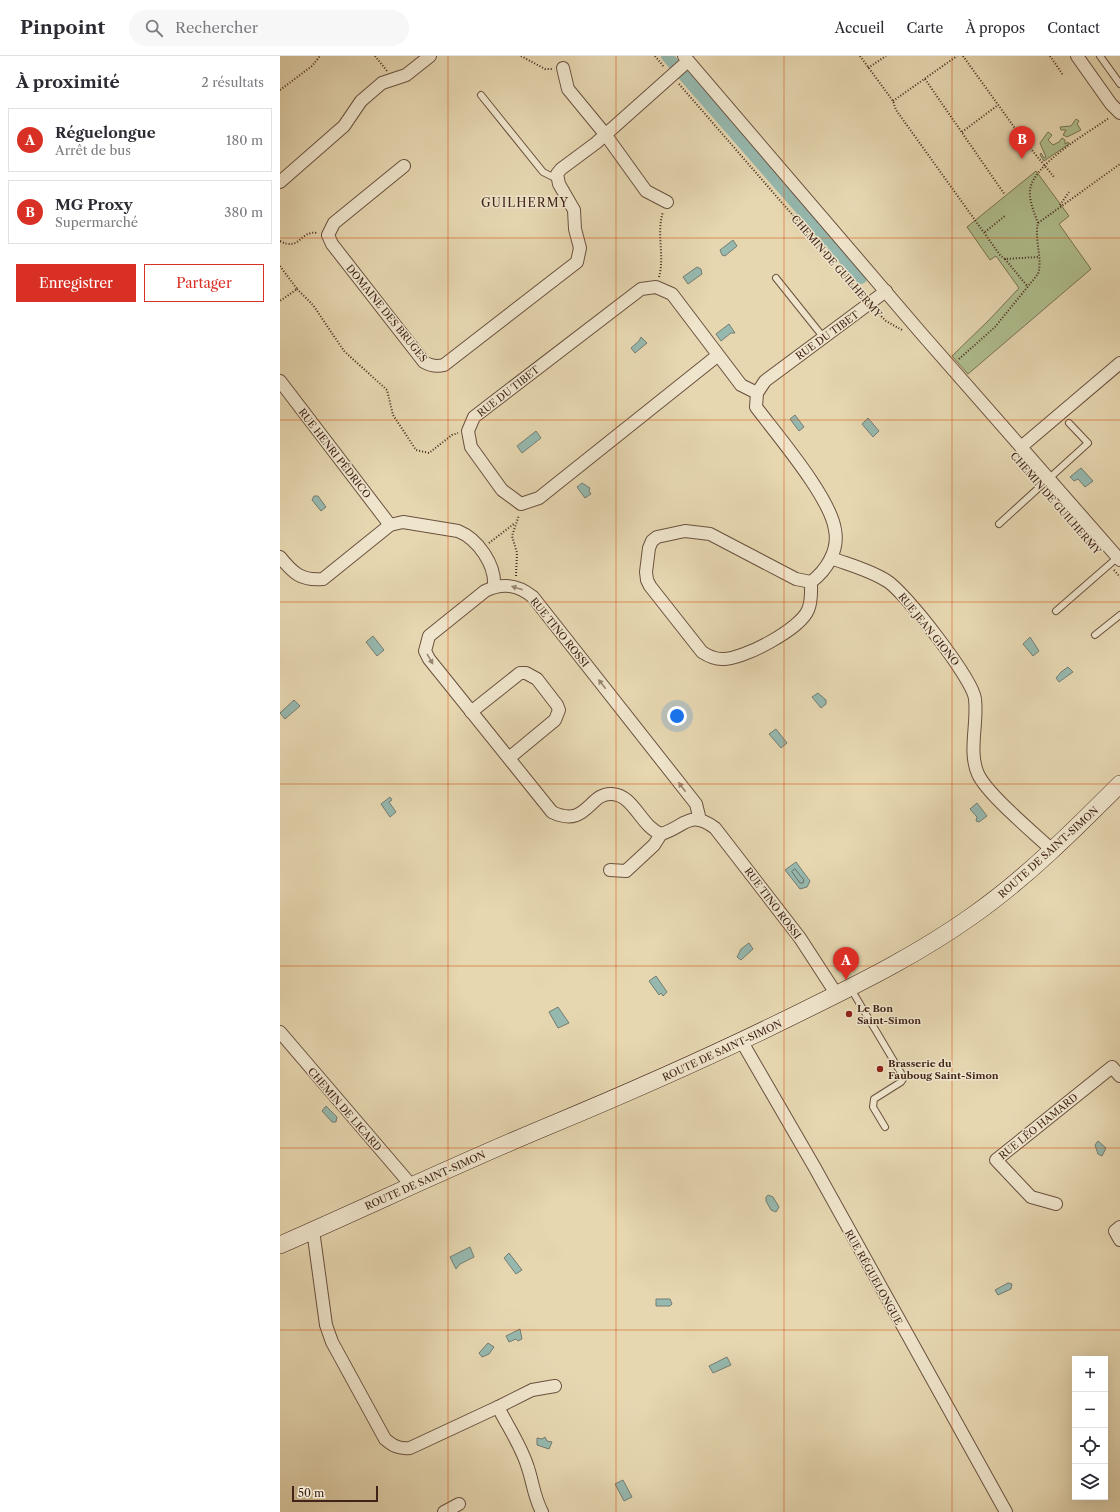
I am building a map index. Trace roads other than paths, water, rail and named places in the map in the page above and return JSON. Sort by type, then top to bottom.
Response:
[{"type":"main road","name":"ROUTE DE SAINT-SIMON","points":[[280,1245],[411,1185],[548,1126],[592,1109],[742,1042],[908,958],[968,919],[1018,882],[1120,784]]},
{"type":"street","points":[[280,182],[344,126],[361,101],[382,83],[406,75],[430,56]]},
{"type":"street","points":[[1077,56],[1111,104],[1119,112]]},
{"type":"street","points":[[557,179],[557,174],[561,169],[596,144],[605,134],[680,66]]},
{"type":"street","name":"CHEMIN DE GUILHERMY","points":[[680,66],[886,291],[1049,479],[1116,561]]},
{"type":"street","points":[[563,68],[568,89],[605,134],[646,191],[667,202]]},
{"type":"street","name":"DOMAINE DES BRUGES","points":[[404,166],[334,223],[328,235],[332,244],[419,356],[424,362],[431,366],[444,365],[577,262],[580,248],[575,229],[574,210],[557,179]]},
{"type":"street","name":"RUE DU TIBET","points":[[656,287],[672,294],[717,356],[539,498],[521,504],[502,490],[471,447],[468,431],[474,417],[641,289],[656,287]]},
{"type":"street","name":"RUE DU TIBET","points":[[757,393],[764,381],[886,291]]},
{"type":"street","points":[[717,356],[741,385],[757,393],[756,407],[815,487],[831,516],[835,529],[836,541],[832,558],[824,570],[811,582],[811,598],[808,610],[801,619],[770,643],[736,658],[711,658],[702,652],[650,586],[646,572],[652,541],[657,537],[685,531],[710,534],[796,579],[811,582]]},
{"type":"street","points":[[1021,447],[1120,363]]},
{"type":"street","name":"RUE HENRI PÉDRICO","points":[[280,381],[390,525]]},
{"type":"street","points":[[280,557],[290,570],[300,576],[312,580],[323,578],[390,525],[403,522],[458,531],[471,538],[492,566],[495,577],[494,587],[485,591],[437,628],[430,636],[427,644],[426,651],[429,659],[552,812],[565,817],[573,817],[580,814],[605,794],[619,795],[626,800],[651,829],[661,834]]},
{"type":"street","name":"RUE JEAN GIONO","points":[[832,558],[868,571],[888,581],[905,597],[959,665],[975,698],[974,761],[978,775],[988,788],[1052,850]]},
{"type":"street","name":"RUE TINO ROSSI","points":[[494,587],[515,586],[533,597],[696,804],[700,820],[716,828],[800,938],[843,991]]},
{"type":"street","points":[[471,712],[520,674],[526,673],[537,679],[557,705],[558,715],[555,720],[509,758]]},
{"type":"street","points":[[610,870],[626,871],[654,845],[661,834],[675,828],[685,821],[700,820]]},
{"type":"street","name":"CHEMIN DE LICARD","points":[[280,1032],[411,1185]]},
{"type":"street","name":"RUE RÉGUELONGUE","points":[[742,1042],[815,1168],[1006,1512]]},
{"type":"street","name":"RUE LÉO HAMARD","points":[[1056,1204],[1032,1197],[996,1160],[1112,1067],[1120,1076]]},
{"type":"street","points":[[1120,1227],[1115,1231],[1120,1240]]},
{"type":"street","points":[[313,1230],[326,1326],[332,1342],[385,1439],[393,1446],[402,1449],[410,1448],[532,1390],[555,1386]]},
{"type":"street","points":[[498,1407],[525,1459],[529,1469],[533,1491],[542,1512]]},
{"type":"street","points":[[444,1512],[460,1504]]},
{"type":"lane","points":[[1100,56],[1120,84]]},
{"type":"lane","points":[[481,95],[543,172],[557,179]]},
{"type":"lane","points":[[776,278],[824,338]]},
{"type":"lane","points":[[998,524],[1088,443],[1069,423]]},
{"type":"lane","points":[[1056,611],[1116,561]]},
{"type":"lane","points":[[1095,635],[1120,615]]},
{"type":"lane","points":[[843,991],[902,1073],[903,1079],[901,1082],[874,1099],[873,1107],[885,1126]]},
{"type":"water","points":[[733,240],[737,246],[725,256],[722,255],[720,250]]},
{"type":"water","points":[[697,267],[701,269],[702,274],[688,284],[683,277]]},
{"type":"water","points":[[729,324],[735,333],[731,333],[721,341],[716,334]]},
{"type":"water","points":[[641,337],[647,343],[635,353],[631,348],[639,341]]},
{"type":"water","points":[[795,415],[804,427],[799,431],[790,419]]},
{"type":"water","points":[[868,418],[879,431],[873,437],[862,424]]},
{"type":"water","points":[[536,431],[541,438],[522,453],[517,446]]},
{"type":"water","points":[[1081,468],[1093,481],[1085,487],[1078,479],[1074,481],[1070,477]]},
{"type":"water","points":[[582,483],[590,488],[589,491],[591,494],[585,498],[577,487]]},
{"type":"water","points":[[314,496],[318,496],[326,507],[321,511],[312,500]]},
{"type":"water","points":[[373,636],[384,650],[377,656],[366,642]]},
{"type":"water","points":[[1030,637],[1039,651],[1033,656],[1023,644]]},
{"type":"water","points":[[1068,667],[1073,672],[1059,682],[1056,678]]},
{"type":"water","points":[[818,693],[826,700],[826,704],[821,708],[812,697]]},
{"type":"water","points":[[294,700],[300,706],[285,719],[280,713]]},
{"type":"water","points":[[776,729],[787,743],[781,748],[769,734]]},
{"type":"water","points":[[390,797],[392,800],[389,802],[396,812],[390,817],[381,804]]},
{"type":"water","points":[[977,803],[987,816],[979,822],[976,821],[977,817],[970,809]]},
{"type":"water","points":[[796,862],[810,881],[807,887],[800,889],[785,870]]},
{"type":"water","points":[[749,943],[753,949],[741,960],[737,957],[741,949]]},
{"type":"water","points":[[656,976],[667,992],[663,996],[661,993],[659,995],[649,981]]},
{"type":"water","points":[[558,1007],[569,1023],[558,1028],[549,1012]]},
{"type":"water","points":[[326,1106],[337,1117],[336,1122],[332,1122],[322,1111]]},
{"type":"water","points":[[1098,1141],[1106,1148],[1102,1156],[1098,1154],[1095,1145]]},
{"type":"water","points":[[768,1195],[773,1197],[779,1207],[776,1212],[771,1210],[766,1201],[766,1197]]},
{"type":"water","points":[[470,1247],[474,1257],[460,1264],[456,1269],[450,1257]]},
{"type":"water","points":[[509,1253],[522,1270],[516,1274],[504,1258]]},
{"type":"water","points":[[1008,1283],[1012,1284],[1011,1289],[998,1295],[995,1290]]},
{"type":"water","points":[[656,1299],[670,1299],[672,1304],[670,1306],[656,1306]]},
{"type":"water","points":[[520,1329],[522,1339],[518,1341],[516,1339],[509,1342],[506,1336]]},
{"type":"water","points":[[488,1343],[494,1347],[489,1354],[482,1357],[479,1353]]},
{"type":"water","points":[[727,1357],[731,1365],[713,1373],[709,1366]]},
{"type":"water","points":[[545,1437],[547,1441],[552,1442],[549,1449],[537,1445],[537,1438],[542,1439]]},
{"type":"water","points":[[623,1480],[632,1497],[624,1501],[615,1484]]},
{"type":"waterway","points":[[667,56],[861,278]]},
{"type":"place","name":"MG Proxy","points":[[1022,159]]},
{"type":"place","name":"Réguelongue","points":[[846,980]]},
{"type":"place","name":"Le Bon Saint-Simon","points":[[849,1014]]},
{"type":"place","name":"Brasserie du Fauboug Saint-Simon","points":[[880,1069]]},
{"type":"district","name":"GUILHERMY","points":[[525,203]]}]
